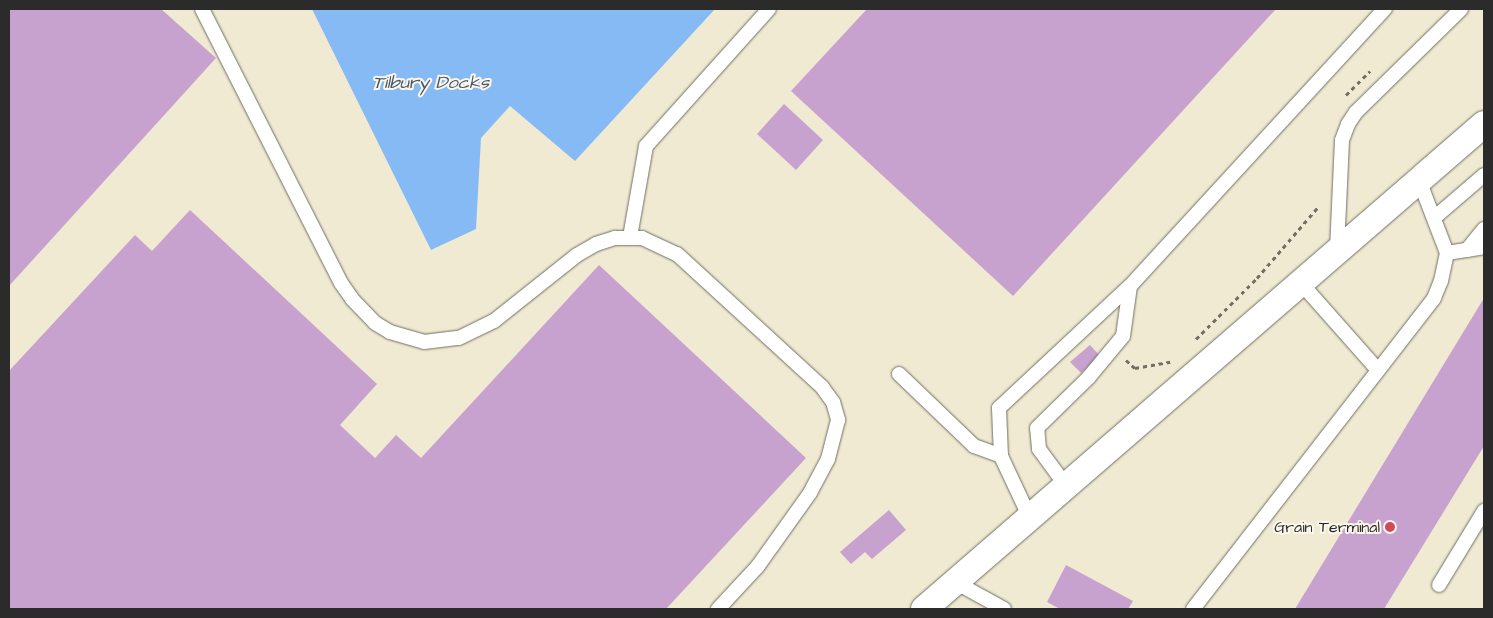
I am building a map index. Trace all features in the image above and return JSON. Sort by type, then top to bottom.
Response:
[{"type":"street","points":[[924,609],[1067,487],[1336,250],[1484,124]]},
{"type":"lane","points":[[202,9],[341,283],[365,314],[390,332],[424,342],[459,338],[494,320],[577,255],[596,244],[630,237],[664,246],[684,260],[808,372],[833,402],[838,420],[828,459],[810,493],[758,566],[718,609]]},
{"type":"lane","points":[[630,237],[646,146],[769,9]]},
{"type":"lane","points":[[1030,518],[1001,456],[999,408],[1080,336],[1130,286],[1385,9]]},
{"type":"lane","points":[[1336,250],[1342,140],[1348,124],[1356,112],[1461,9]]},
{"type":"lane","points":[[1434,218],[1484,175]]},
{"type":"lane","points":[[1193,609],[1377,369],[1434,298],[1441,281],[1447,253],[1419,180]]},
{"type":"lane","points":[[1467,250],[1484,229]]},
{"type":"lane","points":[[1447,253],[1484,247]]},
{"type":"lane","points":[[1300,282],[1377,369]]},
{"type":"lane","points":[[1067,487],[1039,450],[1037,428],[1089,377],[1123,336],[1130,286]]},
{"type":"lane","points":[[899,374],[974,446],[1001,456]]},
{"type":"lane","points":[[1439,585],[1484,511]]},
{"type":"lane","points":[[955,582],[1004,609]]},
{"type":"path","points":[[1342,101],[1352,86],[1375,66]]},
{"type":"path","points":[[1194,341],[1319,210],[1321,201]]},
{"type":"path","points":[[1166,368],[1174,362]]},
{"type":"water","name":"Tilbury Docks","points":[[312,9],[715,9],[575,161],[510,106],[481,138],[476,229],[431,250]]},
{"type":"building","points":[[9,9],[161,9],[216,58],[9,286]]},
{"type":"building","points":[[867,9],[1276,9],[1013,296],[791,91]]},
{"type":"building","points":[[784,104],[823,140],[796,170],[757,134]]},
{"type":"building","points":[[190,210],[377,384],[340,425],[375,458],[396,435],[421,458],[599,265],[806,458],[666,609],[9,609],[9,371],[135,235],[152,251]]},
{"type":"building","name":"Grain Terminal","points":[[1484,298],[1484,446],[1384,609],[1295,609]]},
{"type":"building","points":[[1090,345],[1100,356],[1081,373],[1070,362]]},
{"type":"building","points":[[889,510],[906,530],[872,559],[865,552],[851,564],[840,552]]},
{"type":"building","points":[[1066,565],[1133,601],[1128,609],[1060,609],[1047,602]]},
{"type":"place","name":"Grain Terminal","points":[[1390,527]]}]
